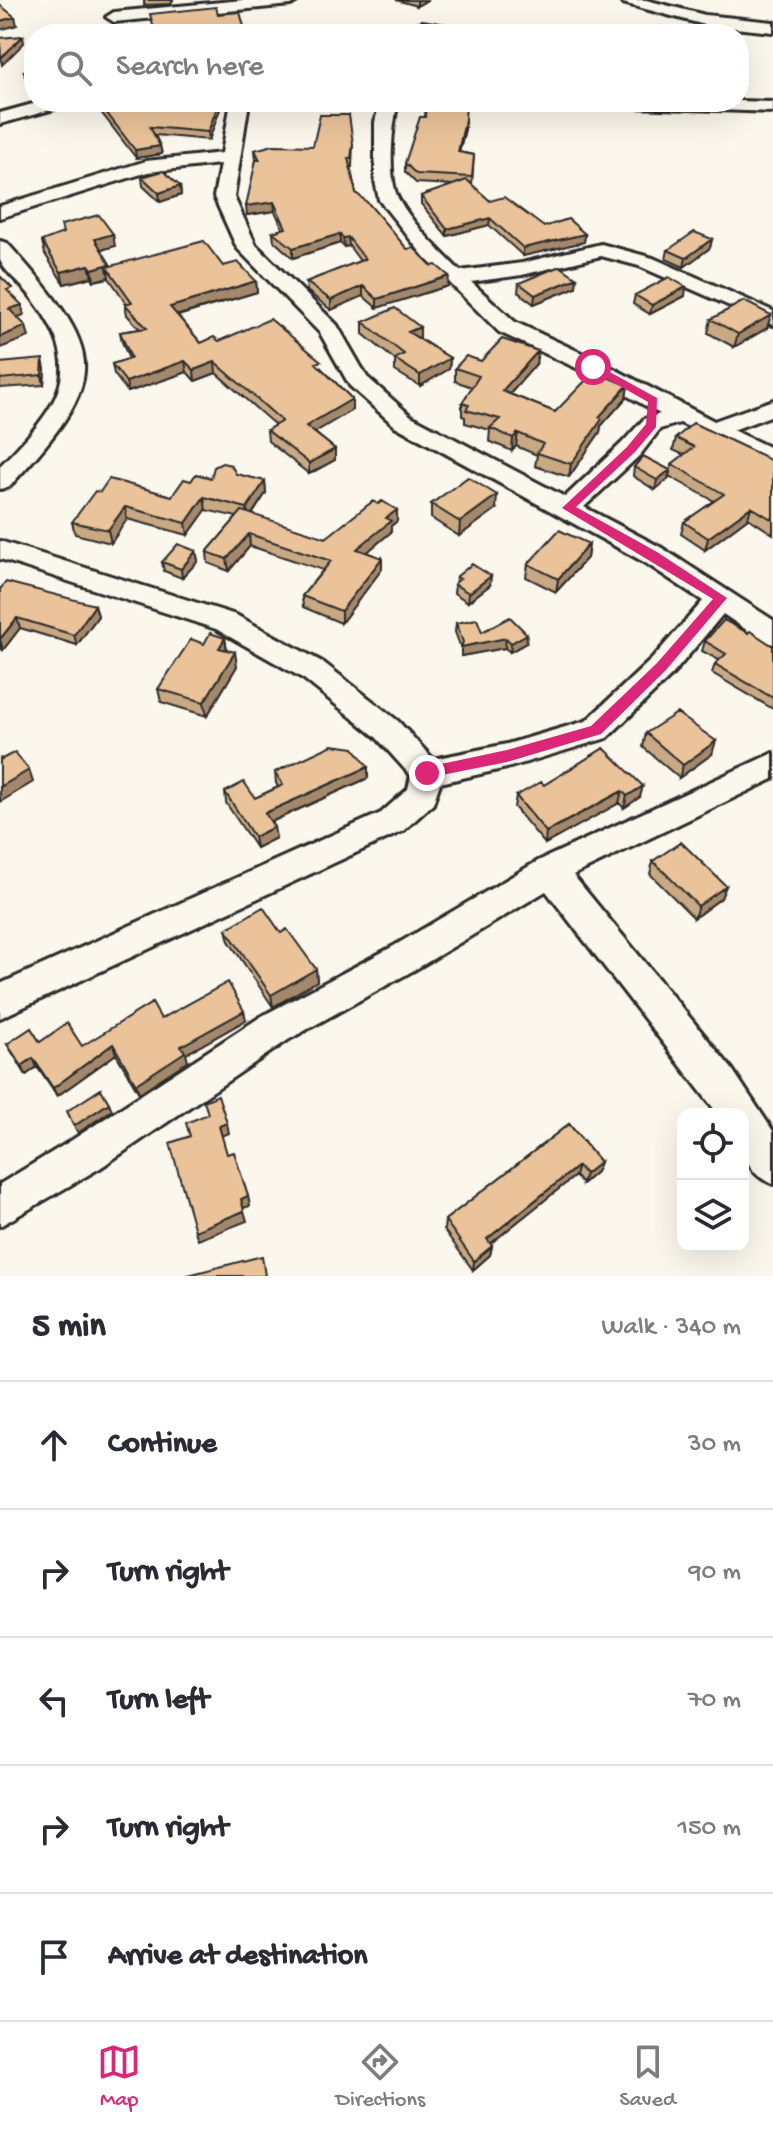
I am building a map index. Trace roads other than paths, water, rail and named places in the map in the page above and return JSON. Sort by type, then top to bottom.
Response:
[{"type":"street","points":[[107,0],[114,24]]},
{"type":"street","points":[[126,24],[237,3],[291,0]]},
{"type":"street","points":[[637,1],[705,20],[744,24]]},
{"type":"street","points":[[749,25],[773,27]]},
{"type":"street","points":[[749,106],[773,107]]},
{"type":"street","points":[[0,119],[24,112]]},
{"type":"street","points":[[238,112],[224,197],[247,248],[329,330],[358,381],[403,421],[653,555],[773,634]]},
{"type":"street","points":[[386,112],[384,181],[389,200],[455,278],[507,327],[593,367],[652,413],[684,414],[773,459]]},
{"type":"street","points":[[0,212],[146,167],[229,158]]},
{"type":"street","points":[[0,247],[31,282],[64,330],[73,352],[75,380],[43,435],[0,481]]},
{"type":"street","points":[[455,278],[522,269],[601,250],[646,262],[773,319]]},
{"type":"street","points":[[717,431],[724,425],[773,407]]},
{"type":"street","points":[[568,508],[631,449],[652,413]]},
{"type":"street","points":[[0,550],[226,622],[314,671],[387,729],[427,773]]},
{"type":"street","points":[[427,773],[507,756],[596,730],[662,667],[721,598]]},
{"type":"street","points":[[0,1206],[86,1154],[275,1028],[404,958],[550,871],[771,769]]},
{"type":"street","points":[[0,1001],[392,822],[422,795],[427,773]]},
{"type":"street","points":[[550,871],[737,1108]]},
{"type":"street","points":[[749,1127],[773,1165]]}]
